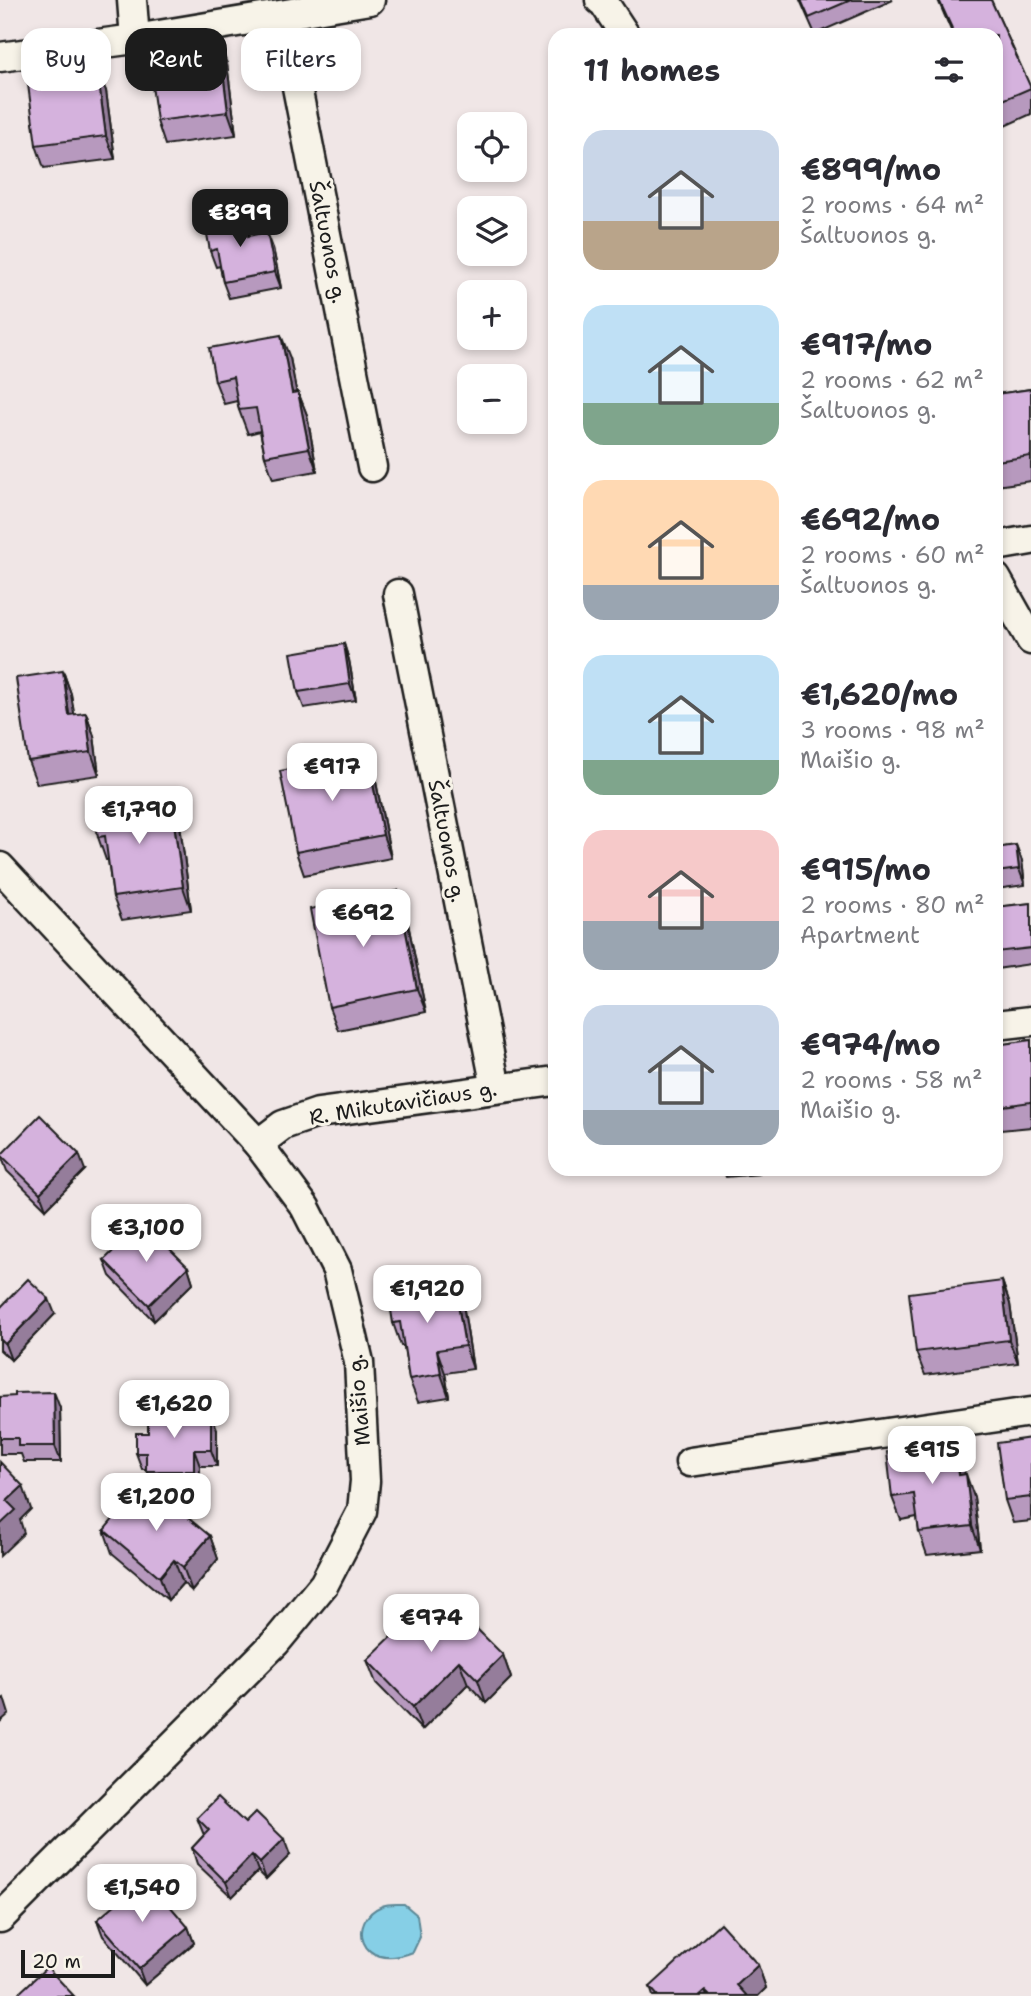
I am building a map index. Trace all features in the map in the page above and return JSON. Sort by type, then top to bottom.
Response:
[{"type":"street","points":[[132,0],[134,28]]},
{"type":"street","points":[[206,28],[370,0]]},
{"type":"street","points":[[600,0],[620,28]]},
{"type":"street","name":"Šaltuonos g.","points":[[283,16],[372,467]]},
{"type":"street","points":[[0,57],[125,40]]},
{"type":"street","points":[[1003,545],[1031,540]]},
{"type":"street","points":[[1003,590],[1031,640]]},
{"type":"street","name":"Šaltuonos g.","points":[[398,594],[496,1088]]},
{"type":"street","name":"Maišio g.","points":[[0,867],[257,1144],[305,1207],[337,1270],[359,1362],[365,1481],[362,1511],[324,1584],[276,1642],[0,1919]]},
{"type":"street","points":[[1003,1024],[1031,1021]]},
{"type":"street","name":"R. Mikutavičiaus g.","points":[[257,1144],[284,1125],[318,1113],[548,1082]]},
{"type":"street","points":[[690,1462],[1031,1412]]},
{"type":"water","points":[[404,1904],[417,1915],[420,1937],[413,1952],[394,1957],[380,1956],[370,1951],[362,1933],[364,1922],[371,1913],[384,1905]]},
{"type":"building","points":[[801,0],[851,0],[809,18]]},
{"type":"building","points":[[939,0],[991,0],[1031,88],[1003,100],[1003,28],[952,28]]},
{"type":"building","points":[[29,91],[100,91],[106,136],[36,145]]},
{"type":"building","points":[[153,91],[225,91],[228,112],[157,121]]},
{"type":"building","points":[[244,216],[248,236],[267,232],[275,272],[223,282],[217,249],[210,251],[205,223]]},
{"type":"building","points":[[281,335],[292,393],[298,392],[309,448],[265,456],[256,408],[239,410],[233,377],[215,381],[209,348]]},
{"type":"building","points":[[1031,389],[1031,456],[1003,460],[1003,393]]},
{"type":"building","points":[[344,644],[350,684],[298,692],[291,653]]},
{"type":"building","points":[[63,671],[69,715],[86,713],[91,752],[28,761],[16,678]]},
{"type":"building","points":[[367,754],[383,835],[296,852],[280,771]]},
{"type":"building","points":[[136,798],[137,806],[171,802],[183,887],[113,897],[105,836],[98,837],[93,804]]},
{"type":"building","points":[[1016,845],[1019,869],[1003,871],[1003,847]]},
{"type":"building","points":[[398,891],[417,989],[329,1007],[310,909]]},
{"type":"building","points":[[1031,903],[1031,948],[1003,951],[1003,906]]},
{"type":"building","points":[[1031,1040],[1031,1102],[1003,1106],[1003,1044]]},
{"type":"building","points":[[40,1115],[79,1154],[40,1193],[1,1155]]},
{"type":"building","points":[[143,1222],[188,1267],[149,1305],[104,1260]]},
{"type":"building","points":[[28,1279],[49,1299],[5,1344],[0,1339],[0,1308]]},
{"type":"building","points":[[454,1281],[465,1346],[437,1350],[441,1374],[409,1379],[400,1322],[393,1323],[388,1291]]},
{"type":"building","points":[[1002,1281],[1009,1340],[916,1352],[909,1293]]},
{"type":"building","points":[[54,1392],[55,1446],[18,1446],[18,1438],[0,1438],[0,1397],[15,1396],[15,1393]]},
{"type":"building","points":[[148,1413],[211,1413],[211,1450],[194,1450],[194,1471],[146,1471],[146,1453],[136,1453],[136,1433],[148,1433]]},
{"type":"building","points":[[1031,1438],[1031,1497],[1005,1500],[997,1443]]},
{"type":"building","points":[[955,1443],[959,1475],[966,1474],[972,1526],[919,1532],[914,1494],[892,1497],[887,1452]]},
{"type":"building","points":[[0,1462],[23,1486],[7,1501],[16,1510],[0,1525]]},
{"type":"building","points":[[138,1489],[153,1502],[159,1494],[210,1536],[183,1567],[174,1560],[160,1577],[104,1530]]},
{"type":"building","points":[[428,1601],[461,1635],[472,1624],[503,1655],[478,1680],[459,1661],[413,1707],[367,1660]]},
{"type":"building","points":[[218,1797],[245,1823],[256,1812],[284,1839],[260,1863],[252,1855],[226,1882],[192,1848],[209,1830],[197,1818]]},
{"type":"building","points":[[146,1878],[188,1927],[139,1969],[97,1920]]},
{"type":"building","points":[[720,1923],[758,1965],[737,1985],[747,1996],[710,1996],[705,1991],[699,1996],[658,1996],[650,1987]]},
{"type":"building","points":[[47,1967],[74,1996],[16,1996]]}]
